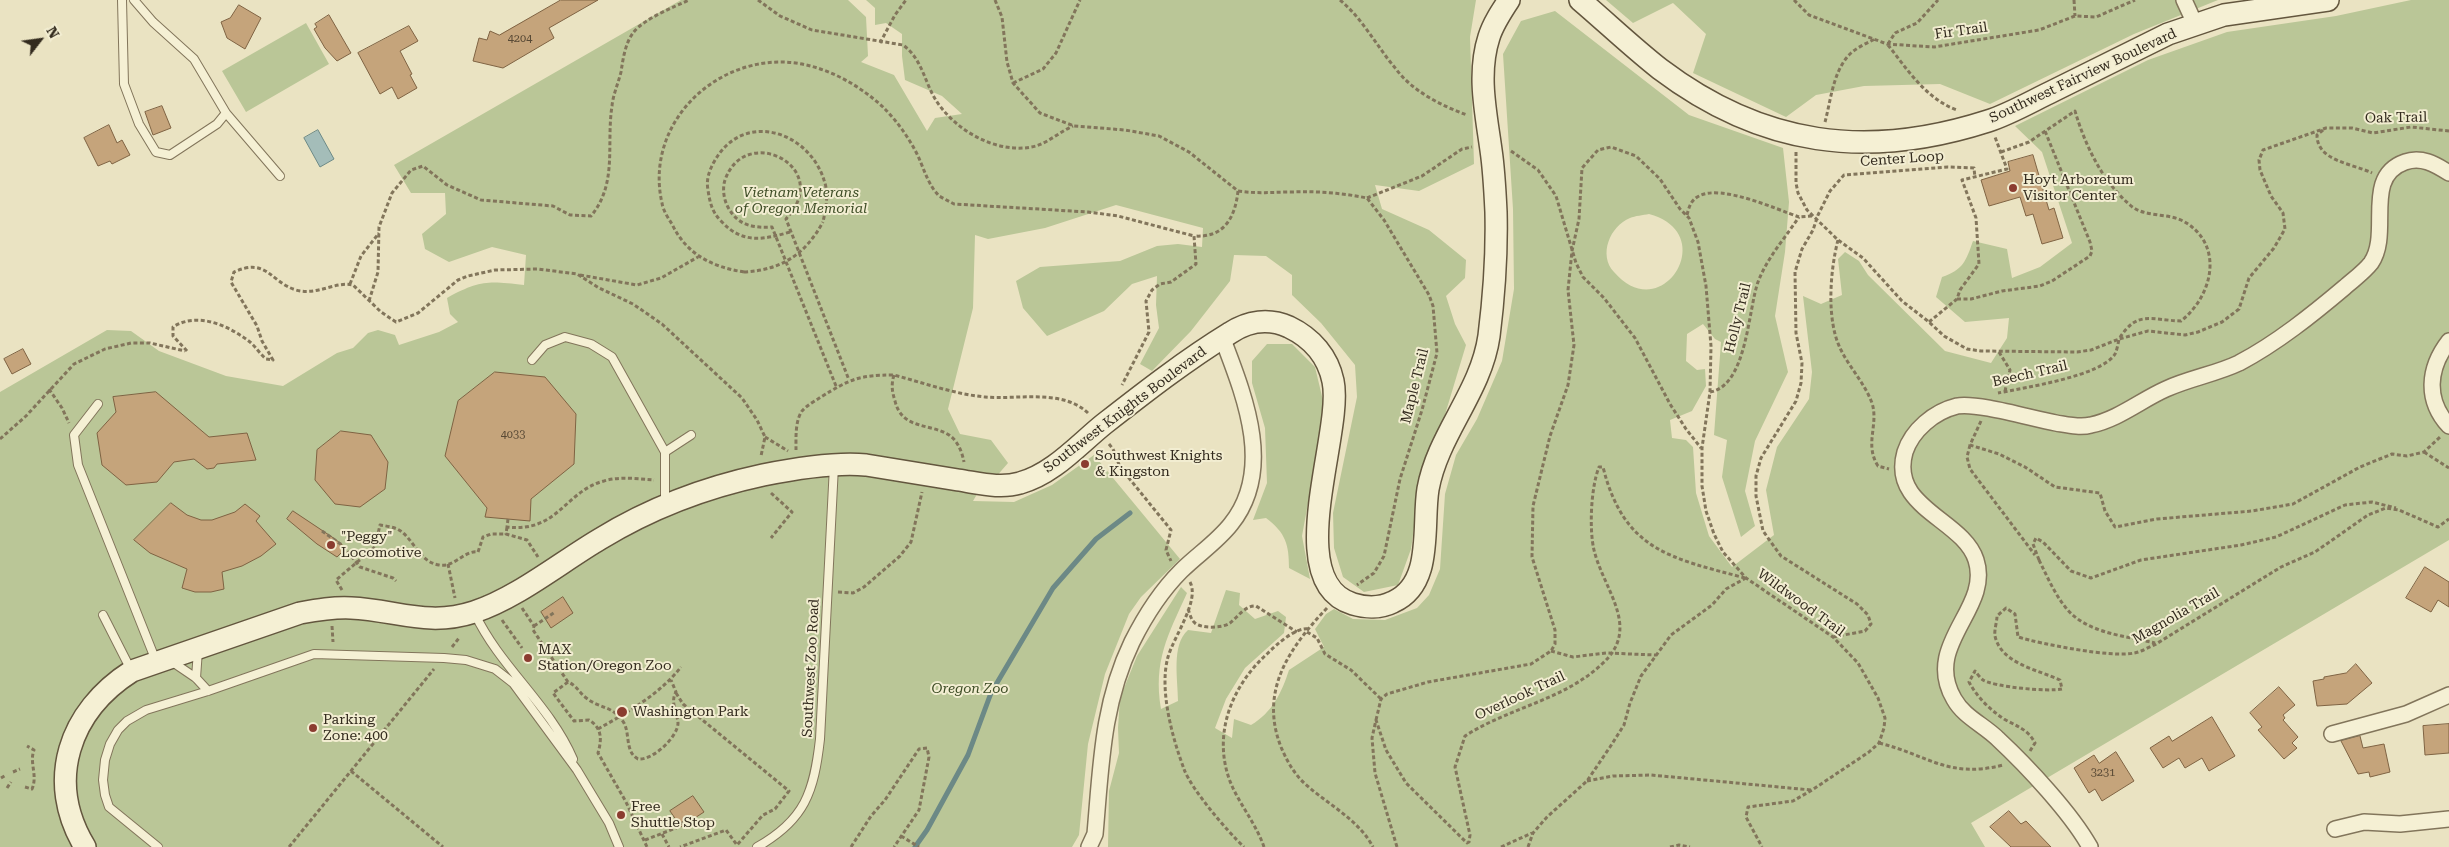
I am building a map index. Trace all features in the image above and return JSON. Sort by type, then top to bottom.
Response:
[{"type":"street","name":"Southwest Knights Boulevard","points":[[84,847],[73,823],[66,794],[68,751],[83,717],[94,701],[117,681],[132,672],[300,613],[331,608],[368,610],[437,619],[465,607],[508,596],[604,536],[665,507],[719,487],[762,475],[834,466],[863,465],[994,486],[1023,482],[1067,457],[1124,409],[1188,360],[1239,327],[1259,322],[1278,323],[1302,334],[1324,356],[1330,370],[1335,395],[1318,520],[1318,546],[1326,580],[1340,598],[1356,605],[1382,606],[1404,596],[1417,580],[1421,567],[1428,489],[1437,460],[1473,389],[1483,363],[1488,341],[1496,217],[1483,73],[1489,37],[1508,0]]},
{"type":"street","name":"Southwest Fairview Boulevard","points":[[1580,0],[1660,69],[1691,89],[1747,120],[1799,137],[1852,142],[1906,140],[1989,121],[2168,34],[2195,24],[2224,15],[2328,0]]},
{"type":"street","points":[[2184,0],[2195,24]]},
{"type":"street","points":[[2090,847],[2060,806],[2018,759],[1988,730],[1961,709],[1948,686],[1944,668],[1948,648],[1973,597],[1980,578],[1976,557],[1966,544],[1923,507],[1904,475],[1903,464],[1910,440],[1930,419],[1947,409],[1958,406],[1983,408],[2070,426],[2088,426],[2120,414],[2175,385],[2242,361],[2329,301],[2370,264],[2378,247],[2380,196],[2384,178],[2399,164],[2411,160],[2426,161],[2449,173]]},
{"type":"street","points":[[1089,847],[1095,834],[1102,740],[1107,715],[1118,676],[1132,643],[1146,617],[1170,583],[1230,525],[1242,505],[1251,483],[1253,446],[1248,414],[1222,337]]},
{"type":"street","points":[[2446,429],[2435,405],[2431,385],[2434,367],[2449,341]]},
{"type":"street","points":[[2332,734],[2406,714],[2449,695]]},
{"type":"street","points":[[2335,829],[2364,822],[2400,824],[2449,819]]},
{"type":"lane","points":[[122,0],[124,84],[139,124],[156,152],[170,155],[217,124],[226,113]]},
{"type":"lane","points":[[134,0],[153,22],[194,60],[226,113],[280,176]]},
{"type":"lane","points":[[532,360],[545,345],[565,337],[591,344],[612,357],[665,452],[665,507]]},
{"type":"lane","points":[[98,404],[74,435],[78,464],[162,660],[196,678],[208,691]]},
{"type":"lane","points":[[665,452],[692,435]]},
{"type":"lane","name":"Southwest Zoo Road","points":[[757,847],[779,834],[800,812],[814,779],[820,740],[834,466]]},
{"type":"lane","points":[[465,607],[564,738],[577,770]]},
{"type":"lane","points":[[103,615],[132,672]]},
{"type":"lane","points":[[196,678],[198,648]]},
{"type":"lane","points":[[158,847],[109,807],[103,780],[110,744],[118,730],[127,721],[146,710],[208,691],[314,654],[333,654],[466,660],[495,670],[513,683],[577,770],[609,823],[619,847]]},
{"type":"path","points":[[369,301],[378,272],[378,227],[392,193],[411,170],[423,166],[447,185],[481,200],[553,206],[570,214],[591,216],[602,203],[610,171],[612,105],[625,49],[634,31],[662,12],[689,0]]},
{"type":"path","points":[[758,0],[780,16],[812,30],[880,43],[890,41],[903,45],[913,52],[934,97],[944,112],[955,123],[996,145],[1019,148],[1038,145],[1074,126]]},
{"type":"path","points":[[880,43],[895,15],[906,0]]},
{"type":"path","points":[[995,0],[1002,17],[1007,62],[1013,84],[1040,113],[1074,126],[1125,130],[1159,136],[1189,152],[1238,191],[1259,195],[1292,192],[1331,192],[1367,198],[1422,176],[1462,149]]},
{"type":"path","points":[[1013,84],[1043,69],[1056,53],[1080,0]]},
{"type":"path","points":[[1340,0],[1373,38],[1397,71],[1419,91],[1472,119]]},
{"type":"path","name":"Fir Trail","points":[[1794,0],[1810,15],[1887,44],[1934,47],[2039,30],[2075,16],[2096,17],[2135,0]]},
{"type":"path","points":[[1938,0],[1917,23],[1895,33],[1887,44],[1919,84],[1942,102],[1961,111]]},
{"type":"path","points":[[2074,0],[2075,16]]},
{"type":"path","points":[[1824,128],[1831,96],[1840,70],[1851,53],[1875,39]]},
{"type":"path","points":[[790,232],[761,240],[738,235],[729,230],[714,214],[710,205],[707,185],[709,172],[721,150],[740,136],[753,132],[768,132],[792,138],[812,156],[824,180],[827,194],[823,222],[809,245],[793,257],[768,269],[744,272],[726,269],[698,257],[677,234],[662,204],[659,170],[662,152],[674,120],[696,94],[717,79],[733,71],[764,63],[783,62],[824,70],[856,85],[883,107],[905,134],[934,190],[939,196],[954,204],[1088,212],[1118,216],[1204,237],[1217,232],[1227,224],[1236,208],[1238,191]]},
{"type":"path","points":[[2002,152],[2029,142],[2075,111],[2083,137],[2102,172],[2131,207],[2143,212],[2180,220],[2197,232],[2203,242],[2210,263],[2211,277],[2207,289],[2191,313],[2181,321],[2139,319],[2128,325],[2120,339]]},
{"type":"path","name":"Oak Trail","points":[[2120,339],[2148,331],[2185,335],[2198,332],[2232,316],[2239,309],[2249,278],[2274,248],[2285,229],[2283,213],[2271,196],[2260,170],[2259,160],[2263,150],[2326,128],[2352,128],[2373,133],[2411,127],[2449,131]]},
{"type":"path","points":[[2326,128],[2317,135],[2317,146],[2324,154],[2384,178]]},
{"type":"path","points":[[1957,299],[1970,299],[2002,291],[2040,286],[2052,281],[2090,256],[2092,251],[2090,242],[2045,131]]},
{"type":"path","points":[[1929,322],[1957,299],[1960,290],[1979,264],[1976,218],[1962,180],[2006,169],[2002,152],[1994,134]]},
{"type":"path","points":[[1687,215],[1690,204],[1698,196],[1719,192],[1799,217],[1812,216],[1798,193],[1796,183],[1799,137]]},
{"type":"path","name":"Holly Trail","points":[[1572,250],[1577,235],[1582,168],[1598,150],[1610,147],[1636,156],[1660,179],[1680,209],[1687,215],[1698,242],[1706,286],[1712,346],[1710,392],[1702,448]]},
{"type":"path","points":[[1509,150],[1538,170],[1556,196],[1572,250],[1583,276],[1604,298],[1635,338],[1670,404],[1686,429],[1702,448]]},
{"type":"path","points":[[836,386],[772,227],[756,228],[744,224],[735,217],[724,196],[724,184],[728,173],[734,163],[749,154],[772,153],[783,158],[795,172],[800,188],[798,203],[786,219],[849,380]]},
{"type":"path","name":"Center Loop","points":[[1817,220],[1830,191],[1844,175],[1948,167],[1974,168],[1975,178]]},
{"type":"path","name":"Maple Trail","points":[[1350,590],[1374,573],[1384,556],[1400,479],[1422,410],[1436,353],[1434,314],[1428,295],[1384,220],[1367,198]]},
{"type":"path","name":"Beech Trail","points":[[1812,216],[1838,240],[1863,258],[1902,301],[1944,336],[1957,344],[1981,352],[2076,352],[2091,350],[2120,339]]},
{"type":"path","name":"Holly Trail","points":[[1710,392],[1720,388],[1731,377],[1742,356],[1749,313],[1758,281],[1799,217]]},
{"type":"path","points":[[1817,220],[1802,249],[1794,286],[1796,333],[1802,364],[1802,383],[1796,401],[1762,458],[1756,476],[1756,496],[1763,530],[1782,556],[1857,604],[1868,615],[1871,624],[1865,631],[1833,637]]},
{"type":"path","points":[[350,284],[361,256],[378,234]]},
{"type":"path","points":[[1124,409],[1120,398],[1121,389],[1149,332],[1146,301],[1152,290],[1160,284],[1171,282],[1196,264],[1197,256],[1194,236]]},
{"type":"path","points":[[1838,240],[1832,261],[1831,285],[1835,336],[1872,405],[1872,456],[1878,466],[1892,470],[1903,464]]},
{"type":"path","points":[[1397,847],[1375,773],[1372,738],[1381,700],[1394,691],[1428,682],[1531,664],[1551,651],[1556,638],[1536,574],[1532,557],[1531,533],[1541,467],[1568,385],[1574,345],[1568,290],[1572,250]]},
{"type":"path","points":[[0,439],[26,416],[74,364],[105,349],[131,343],[150,342],[187,351],[172,333],[174,327],[181,323],[207,321],[221,325],[250,342],[266,359],[273,360],[262,341],[258,326],[233,287],[231,278],[237,270],[253,267],[262,268],[289,286],[302,291],[318,292],[350,284],[358,288],[369,301],[396,322],[418,313],[458,280],[495,270],[538,270],[577,274],[637,285],[661,278],[698,257]]},
{"type":"path","points":[[577,274],[633,304],[662,324],[742,398],[757,420],[764,437],[759,461]]},
{"type":"path","name":"Beech Trail","points":[[1970,445],[1982,420],[1982,403],[1987,396],[2084,373],[2111,359],[2115,355],[2120,339]]},
{"type":"path","points":[[1998,352],[2010,370],[2005,391]]},
{"type":"path","points":[[894,375],[891,385],[897,408],[906,419],[924,428],[948,435],[957,444],[962,452],[964,464],[963,481]]},
{"type":"path","points":[[764,437],[795,456],[796,427],[802,412],[812,403],[836,386],[849,380],[894,375],[984,397],[1062,399],[1084,409],[1093,418]]},
{"type":"path","points":[[49,389],[62,408],[74,435]]},
{"type":"path","points":[[2156,644],[2084,624],[2067,610],[2057,596],[2038,560],[2015,526],[1970,469],[1967,457],[1970,445],[2008,458],[2055,486],[2100,493],[2105,511],[2116,527],[2157,518],[2252,511],[2293,504],[2360,467],[2392,454],[2408,456],[2424,452],[2446,429]]},
{"type":"path","points":[[1107,442],[1114,448],[1120,467],[1171,530],[1166,550],[1173,563]]},
{"type":"path","name":"Wildwood Trail","points":[[1702,448],[1702,486],[1706,511],[1723,552],[1746,578],[1758,588],[1798,612],[1833,637],[1858,663],[1878,698],[1884,718],[1884,728],[1879,742]]},
{"type":"path","points":[[2424,452],[2449,468]]},
{"type":"path","name":"Overlook Trail","points":[[1376,720],[1386,750],[1406,783],[1467,843],[1469,842],[1470,835],[1455,767],[1464,736],[1485,723],[1536,703],[1571,685],[1601,665],[1620,641],[1621,631],[1616,608],[1594,550],[1592,522],[1595,482],[1600,466],[1616,505],[1639,537],[1656,548],[1691,564],[1746,578]]},
{"type":"path","points":[[827,592],[853,593],[864,587],[900,556],[911,542],[925,475]]},
{"type":"path","points":[[507,528],[525,529],[552,518],[587,489],[603,481],[620,478],[660,481],[665,484]]},
{"type":"path","points":[[766,489],[792,512],[771,538]]},
{"type":"path","points":[[2038,560],[2033,544],[2036,538],[2043,542],[2071,572],[2091,578],[2141,560],[2241,546],[2276,536],[2345,505],[2380,503],[2399,510]]},
{"type":"path","name":"Magnolia Trail","points":[[1879,742],[1899,747],[1934,763],[1958,769],[1980,770],[2018,759],[2029,753],[2035,743],[2028,732],[2004,718],[1976,696],[1968,682],[1975,671],[1983,680],[2006,687],[2054,691],[2062,689],[2060,680],[2018,663],[2002,648],[1995,636],[1998,616],[2006,608],[2015,614],[2018,637],[2041,644],[2096,652],[2134,653],[2156,644],[2281,567],[2315,552],[2368,514],[2386,508],[2399,510],[2438,527],[2449,519]]},
{"type":"path","points":[[506,534],[508,519]]},
{"type":"path","points":[[342,590],[336,580],[375,548],[380,525],[399,531],[416,551],[429,561],[439,565],[448,564],[473,551],[478,552],[483,537],[487,535],[506,534],[527,540],[540,559]]},
{"type":"path","points":[[322,531],[342,545],[366,570],[396,581]]},
{"type":"path","points":[[448,564],[465,607]]},
{"type":"path","points":[[1528,847],[1533,833],[1547,817],[1587,781],[1624,725],[1630,703],[1641,676],[1671,635],[1712,604],[1726,589],[1746,578]]},
{"type":"path","points":[[1188,579],[1194,590],[1168,656],[1164,677],[1170,718],[1187,776],[1244,847]]},
{"type":"path","points":[[1188,609],[1192,620],[1197,624],[1217,626],[1226,625],[1248,607],[1256,606],[1297,632]]},
{"type":"path","points":[[522,608],[534,626],[533,630],[568,682],[574,684],[584,697],[607,707],[619,717],[627,731],[629,746],[634,757],[643,759],[658,753],[676,730],[678,724],[673,697],[676,692]]},
{"type":"path","points":[[1327,608],[1288,658],[1278,677],[1273,702],[1275,729],[1294,771],[1356,826],[1373,847]]},
{"type":"path","points":[[534,626],[555,612]]},
{"type":"path","points":[[332,618],[333,654]]},
{"type":"path","points":[[502,619],[522,648]]},
{"type":"path","points":[[1264,847],[1228,776],[1222,752],[1224,729],[1233,700],[1251,669],[1279,643],[1306,628],[1317,638],[1325,654],[1351,670],[1381,700]]},
{"type":"path","points":[[289,847],[460,638]]},
{"type":"path","points":[[1551,651],[1573,657],[1612,653],[1656,655]]},
{"type":"path","points":[[598,729],[619,717],[671,680],[681,667]]},
{"type":"path","points":[[671,680],[683,704],[789,791],[775,809],[763,815],[737,845],[726,830],[680,847]]},
{"type":"path","points":[[568,682],[553,693],[574,722],[589,720],[598,729],[601,742],[598,753],[647,847]]},
{"type":"path","points":[[1762,847],[1746,817],[1748,807],[1793,801],[1869,752],[1879,742]]},
{"type":"path","points":[[25,787],[32,789],[35,775],[31,757],[34,750],[27,746]]},
{"type":"path","points":[[851,847],[919,750],[927,748],[929,757],[919,810],[894,847]]},
{"type":"path","points":[[13,772],[20,769]]},
{"type":"path","points":[[351,771],[443,847]]},
{"type":"path","points":[[1,778],[6,775]]},
{"type":"path","points":[[1587,781],[1614,776],[1651,775],[1812,790]]},
{"type":"path","points":[[7,788],[11,782]]},
{"type":"path","points":[[645,840],[676,828],[689,818]]},
{"type":"path","points":[[1501,847],[1533,833]]},
{"type":"path","points":[[662,834],[669,847]]},
{"type":"path","points":[[902,836],[919,847]]},
{"type":"path","points":[[1670,847],[1679,845],[1690,847]]},
{"type":"green space","points":[[681,0],[848,0],[866,17],[868,56],[861,62],[894,75],[927,131],[935,118],[962,114],[942,96],[905,80],[902,34],[886,23],[875,25],[875,8],[866,0],[1476,0],[1470,37],[1474,164],[1419,191],[1375,185],[1382,209],[1429,230],[1466,260],[1465,278],[1446,296],[1455,324],[1466,345],[1444,418],[1421,477],[1411,549],[1398,585],[1364,592],[1343,577],[1334,548],[1333,513],[1357,397],[1355,365],[1321,323],[1292,295],[1292,275],[1266,256],[1234,255],[1230,281],[1191,331],[1152,371],[1140,364],[1159,328],[1156,305],[1157,276],[1132,284],[1104,311],[1047,336],[1023,308],[1016,281],[1040,267],[1120,261],[1157,246],[1178,244],[1202,247],[1203,228],[1116,205],[1045,228],[988,239],[975,235],[973,308],[948,409],[960,434],[991,440],[1008,463],[995,478],[983,484],[973,501],[1014,502],[1052,485],[1094,455],[1180,559],[1141,597],[1129,614],[1105,674],[1088,744],[1079,835],[1072,847],[0,847],[0,392],[107,330],[131,331],[159,351],[226,376],[283,386],[337,353],[353,348],[368,333],[378,330],[395,335],[399,345],[439,332],[458,322],[450,314],[447,298],[468,288],[484,283],[524,285],[526,255],[492,247],[449,262],[425,249],[422,234],[446,214],[445,193],[411,193],[394,165]]},
{"type":"green space","points":[[1606,0],[2218,0],[2134,34],[1990,104],[1940,84],[1864,86],[1816,95],[1786,117],[1693,73],[1706,34],[1673,3],[1633,23]]},
{"type":"green space","points":[[2411,0],[2449,0],[2449,540],[1971,823],[1985,847],[1108,847],[1109,791],[1119,753],[1120,698],[1137,656],[1181,587],[1187,593],[1168,636],[1161,662],[1159,692],[1161,709],[1178,701],[1177,653],[1183,636],[1188,630],[1211,633],[1226,590],[1240,593],[1239,605],[1255,619],[1278,611],[1286,617],[1284,633],[1245,668],[1226,699],[1215,728],[1232,738],[1234,719],[1251,725],[1258,720],[1275,701],[1289,670],[1324,647],[1315,629],[1326,614],[1334,609],[1353,619],[1385,620],[1417,608],[1429,595],[1440,569],[1445,494],[1456,455],[1477,419],[1502,361],[1514,289],[1513,209],[1503,54],[1521,21],[1555,11],[1689,115],[1783,148],[1789,202],[1785,252],[1775,316],[1788,372],[1755,441],[1745,491],[1755,526],[1741,537],[1722,477],[1727,440],[1714,435],[1721,342],[1715,339],[1703,324],[1687,334],[1686,361],[1697,370],[1705,369],[1706,386],[1692,411],[1670,420],[1672,438],[1686,440],[1693,447],[1696,493],[1709,536],[1732,567],[1774,535],[1766,490],[1777,447],[1809,399],[1812,372],[1803,296],[1821,304],[1842,295],[1838,259],[1845,252],[1859,261],[1868,275],[1945,351],[1991,363],[2007,338],[2009,318],[1965,322],[1936,297],[1942,277],[1955,271],[1963,264],[1973,241],[2007,249],[2012,278],[2040,267],[2072,243],[2042,152],[2015,126],[2148,60],[2227,32],[2336,16]],"holes":[[[1649,214],[1670,224],[1681,239],[1682,255],[1676,271],[1665,283],[1650,289],[1632,286],[1614,272],[1609,265],[1607,250],[1612,234],[1617,227],[1632,217]]]},
{"type":"green space","points":[[306,23],[329,64],[246,112],[222,71]]},
{"type":"green space","points":[[1267,344],[1292,344],[1315,367],[1325,409],[1302,536],[1310,579],[1289,568],[1287,546],[1278,529],[1266,518],[1253,520],[1267,483],[1265,428],[1252,383],[1252,361]]},
{"type":"water","points":[[318,130],[334,159],[320,167],[304,138]]},
{"type":"building","points":[[561,0],[598,0],[549,28],[554,38],[503,68],[473,61],[479,38],[487,40],[490,31],[499,35]]},
{"type":"building","points":[[239,5],[261,18],[245,49],[227,38],[221,22],[230,18]]},
{"type":"building","points":[[329,15],[351,53],[337,61],[325,48],[314,29],[317,27],[315,24]]},
{"type":"building","points":[[409,26],[418,41],[400,51],[417,88],[398,99],[392,87],[380,94],[358,53]]},
{"type":"building","points":[[162,106],[171,128],[153,135],[145,112]]},
{"type":"building","points":[[109,125],[117,143],[122,140],[130,155],[112,164],[110,161],[98,166],[84,138]]},
{"type":"building","name":"Hoyt Arboretum Visitor Center","points":[[2033,155],[2049,210],[2054,208],[2063,238],[2042,244],[2033,214],[2026,216],[2020,197],[1989,206],[1981,180],[2010,171],[2008,162]]},
{"type":"building","points":[[23,349],[31,364],[12,374],[4,359]]},
{"type":"building","points":[[495,372],[545,377],[576,414],[574,464],[531,499],[530,521],[485,517],[487,508],[445,456],[458,401]]},
{"type":"building","points":[[156,392],[209,437],[247,433],[256,460],[217,464],[214,468],[207,469],[194,459],[174,462],[157,482],[126,485],[102,465],[97,433],[116,412],[113,397]]},
{"type":"building","points":[[341,431],[371,435],[388,462],[385,489],[360,507],[335,504],[315,480],[317,450]]},
{"type":"building","points":[[171,503],[187,515],[201,520],[212,520],[235,512],[245,504],[260,516],[256,521],[276,544],[261,556],[242,566],[222,572],[224,589],[211,592],[195,592],[182,588],[187,569],[150,553],[134,540]]},
{"type":"building","points":[[293,511],[346,548],[337,557],[317,544],[287,519]]},
{"type":"building","points":[[2425,567],[2449,582],[2449,607],[2438,600],[2431,612],[2406,598]]},
{"type":"building","points":[[563,597],[573,613],[551,628],[541,612]]},
{"type":"building","points":[[2356,664],[2372,683],[2347,704],[2317,706],[2313,681],[2346,673]]},
{"type":"building","points":[[2279,687],[2295,705],[2283,715],[2285,718],[2283,720],[2298,737],[2292,743],[2297,748],[2284,759],[2258,730],[2262,727],[2250,713]]},
{"type":"building","points":[[2212,717],[2235,756],[2209,771],[2202,758],[2185,768],[2179,758],[2163,768],[2150,748],[2169,736],[2172,741]]},
{"type":"building","points":[[2449,724],[2449,753],[2425,755],[2423,726]]},
{"type":"building","points":[[2360,736],[2363,748],[2384,744],[2390,772],[2370,777],[2369,772],[2358,774],[2341,741]]},
{"type":"building","points":[[2116,752],[2134,781],[2102,801],[2095,789],[2089,793],[2074,768],[2094,755],[2099,763]]},
{"type":"building","points":[[693,796],[704,812],[681,827],[670,811]]},
{"type":"building","points":[[2009,811],[2021,824],[2026,821],[2051,847],[2011,847],[1990,827]]},
{"type":"waterway","points":[[915,847],[927,830],[968,755],[991,693],[1053,588],[1096,539],[1130,513]]},
{"type":"place","name":"Hoyt Arboretum Visitor Center","points":[[2013,188]]},
{"type":"place","name":"Southwest Knights & Kingston","points":[[1085,464]]},
{"type":"place","name":"\"Peggy\" Locomotive","points":[[331,545]]},
{"type":"place","name":"MAX Station/Oregon Zoo","points":[[528,658]]},
{"type":"place","name":"Washington Park","points":[[622,712]]},
{"type":"place","name":"Parking Zone: 400","points":[[313,728]]},
{"type":"place","name":"Free Shuttle Stop","points":[[621,815]]},
{"type":"park label","name":"Vietnam Veterans of Oregon Memorial","points":[[801,202]]},
{"type":"park label","name":"Oregon Zoo","points":[[970,689]]}]
